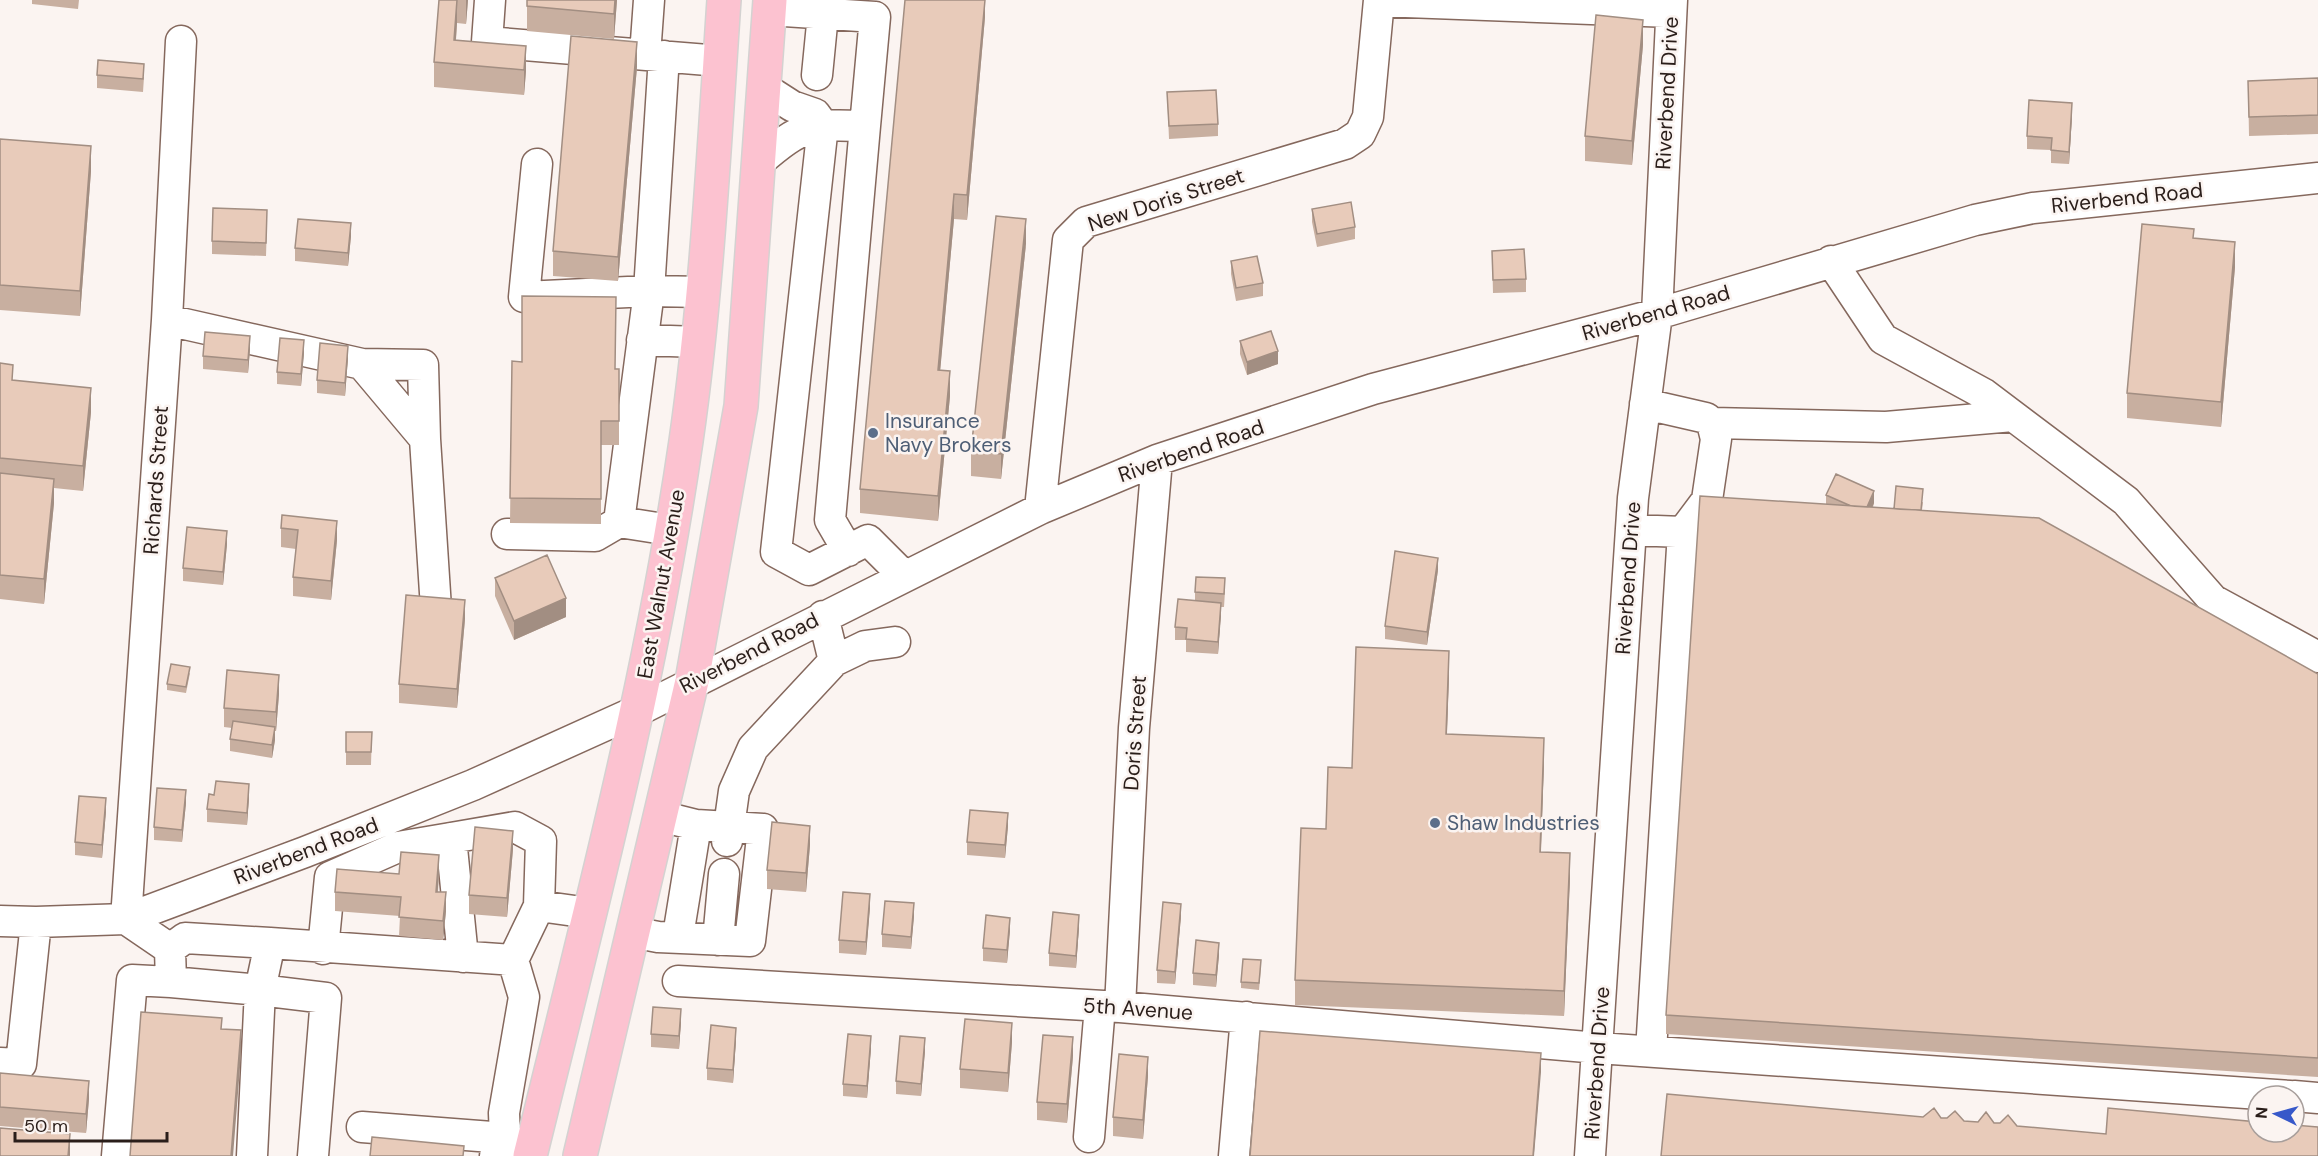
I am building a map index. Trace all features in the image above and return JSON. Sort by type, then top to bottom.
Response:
[{"type":"main road","name":"East Walnut Avenue","points":[[516,1150],[589,913],[639,710],[686,443],[704,292],[724,0]]},
{"type":"main road","points":[[580,1156],[692,681],[741,406],[770,5]]},
{"type":"street","points":[[490,0],[486,42],[720,61]]},
{"type":"street","points":[[619,522],[649,291],[655,55],[649,0]]},
{"type":"street","points":[[1379,0],[1672,6]]},
{"type":"street","name":"New Doris Street","points":[[1040,509],[1068,240],[1086,222],[1345,144],[1360,134],[1368,117],[1379,0]]},
{"type":"street","points":[[770,5],[823,14],[875,17],[831,520],[848,551]]},
{"type":"street","name":"Riverbend Drive","points":[[1590,1156],[1631,530],[1656,314],[1672,6]]},
{"type":"street","points":[[817,75],[823,14]]},
{"type":"street","name":"Richards Street","points":[[126,920],[167,320],[181,41]]},
{"type":"street","points":[[764,88],[792,106],[815,114],[824,125],[776,552],[809,570],[868,540],[904,576]]},
{"type":"street","points":[[760,161],[792,134],[824,125],[865,126]]},
{"type":"street","points":[[537,164],[524,297],[649,291],[704,292]]},
{"type":"street","name":"Riverbend Road","points":[[126,920],[473,785],[639,710],[692,681],[1040,509],[1157,460],[1373,389],[1656,314],[1930,232],[2033,208],[2318,178]]},
{"type":"street","points":[[1831,261],[1883,339],[1984,394],[2126,501],[2213,600],[2318,657]]},
{"type":"street","points":[[167,320],[362,364],[423,365]]},
{"type":"street","points":[[642,340],[698,342]]},
{"type":"street","points":[[362,364],[425,439]]},
{"type":"street","points":[[390,397],[423,365]]},
{"type":"street","points":[[423,365],[425,439],[439,661]]},
{"type":"street","points":[[1645,404],[1706,418],[1712,423],[1716,439],[1707,500],[1683,532],[1651,1051]]},
{"type":"street","points":[[1712,423],[1886,427],[2013,416]]},
{"type":"street","name":"Doris Street","points":[[1089,1137],[1110,1007],[1157,460]]},
{"type":"street","points":[[507,534],[595,536],[619,522],[670,530]]},
{"type":"street","points":[[1631,530],[1683,532]]},
{"type":"street","points":[[823,616],[834,661]]},
{"type":"street","points":[[727,834],[734,791],[753,748],[834,661],[866,646],[895,642]]},
{"type":"street","points":[[473,785],[492,831]]},
{"type":"street","points":[[660,816],[727,834],[763,829],[750,940],[761,953],[764,986]]},
{"type":"street","points":[[383,821],[398,847]]},
{"type":"street","points":[[678,936],[696,825]]},
{"type":"street","points":[[323,949],[330,877],[398,847],[515,827],[541,841],[539,906],[513,960],[524,997],[504,1113],[516,1150],[362,1127]]},
{"type":"street","points":[[451,838],[463,957]]},
{"type":"street","points":[[718,940],[724,874]]},
{"type":"street","points":[[539,906],[589,913]]},
{"type":"street","points":[[0,921],[126,920],[170,949]]},
{"type":"street","points":[[0,1063],[21,1064],[36,922]]},
{"type":"street","points":[[632,932],[658,938],[678,936],[750,940]]},
{"type":"street","points":[[170,949],[185,939],[513,960]]},
{"type":"street","points":[[252,1156],[260,990],[270,944]]},
{"type":"street","points":[[170,949],[171,982]]},
{"type":"street","points":[[117,1156],[132,980],[260,990],[326,998],[313,1156]]},
{"type":"street","name":"5th Avenue","points":[[678,981],[1110,1007],[1598,1048],[2246,1093]]},
{"type":"street","points":[[1234,1156],[1246,1017]]},
{"type":"building","points":[[439,0],[457,0],[454,40],[526,46],[524,70],[434,62]]},
{"type":"building","points":[[527,0],[615,0],[614,14],[527,6]]},
{"type":"building","points":[[905,0],[985,0],[967,195],[954,194],[938,370],[950,371],[938,496],[860,489]]},
{"type":"building","points":[[1596,15],[1643,20],[1632,141],[1585,136]]},
{"type":"building","points":[[571,36],[637,42],[618,257],[553,251]]},
{"type":"building","points":[[98,60],[144,64],[143,79],[97,75]]},
{"type":"building","points":[[2318,78],[2318,115],[2249,117],[2248,81]]},
{"type":"building","points":[[1216,90],[1218,124],[1169,126],[1167,92]]},
{"type":"building","points":[[2029,100],[2072,103],[2069,152],[2051,150],[2052,138],[2027,136]]},
{"type":"building","points":[[0,139],[91,146],[80,291],[0,285]]},
{"type":"building","points":[[1351,202],[1355,227],[1317,234],[1312,209]]},
{"type":"building","points":[[213,208],[267,210],[266,243],[212,241]]},
{"type":"building","points":[[996,216],[1026,219],[1001,454],[971,451]]},
{"type":"building","points":[[298,219],[351,223],[348,253],[295,248]]},
{"type":"building","points":[[2142,224],[2194,229],[2193,238],[2235,242],[2221,402],[2127,393]]},
{"type":"building","points":[[1524,249],[1526,279],[1493,280],[1492,251]]},
{"type":"building","points":[[1257,256],[1263,283],[1236,288],[1231,261]]},
{"type":"building","points":[[522,296],[616,297],[615,369],[619,369],[619,421],[601,421],[601,499],[510,498],[512,361],[522,362]]},
{"type":"building","points":[[1271,331],[1278,351],[1247,362],[1240,341]]},
{"type":"building","points":[[205,332],[250,336],[248,360],[203,356]]},
{"type":"building","points":[[280,338],[304,340],[301,374],[277,372]]},
{"type":"building","points":[[320,343],[348,346],[345,383],[317,380]]},
{"type":"building","points":[[0,363],[13,365],[12,380],[91,388],[83,466],[0,458]]},
{"type":"building","points":[[0,473],[54,479],[44,579],[0,575]]},
{"type":"building","points":[[1836,474],[1874,491],[1867,507],[1851,506],[1826,495]]},
{"type":"building","points":[[1896,486],[1923,489],[1921,510],[1894,509]]},
{"type":"building","points":[[1700,496],[2039,518],[2318,674],[2318,1058],[1666,1015]]},
{"type":"building","points":[[282,515],[337,521],[331,581],[293,577],[298,530],[281,528]]},
{"type":"building","points":[[187,527],[227,531],[223,572],[183,568]]},
{"type":"building","points":[[1395,551],[1438,558],[1427,632],[1385,626]]},
{"type":"building","points":[[547,555],[566,598],[514,621],[495,578]]},
{"type":"building","points":[[1196,577],[1225,578],[1224,594],[1195,592]]},
{"type":"building","points":[[406,595],[465,600],[457,689],[399,684]]},
{"type":"building","points":[[1178,599],[1221,603],[1218,642],[1186,639],[1187,628],[1175,627]]},
{"type":"building","name":"Shaw Industries","points":[[1356,647],[1449,651],[1446,734],[1544,738],[1540,852],[1570,853],[1564,991],[1295,980],[1301,828],[1326,829],[1328,767],[1352,768]]},
{"type":"building","points":[[171,664],[190,667],[186,687],[167,684]]},
{"type":"building","points":[[227,670],[279,675],[276,712],[224,708]]},
{"type":"building","points":[[233,721],[275,727],[272,745],[230,739]]},
{"type":"building","points":[[346,732],[372,732],[371,752],[346,752]]},
{"type":"building","points":[[216,781],[249,784],[247,813],[207,809],[209,794],[214,795]]},
{"type":"building","points":[[157,788],[186,790],[182,830],[154,827]]},
{"type":"building","points":[[79,796],[106,798],[102,845],[75,842]]},
{"type":"building","points":[[970,810],[1008,813],[1005,845],[967,842]]},
{"type":"building","points":[[772,822],[810,826],[806,873],[767,870]]},
{"type":"building","points":[[475,827],[513,831],[507,898],[469,895]]},
{"type":"building","points":[[401,852],[439,855],[436,892],[446,892],[443,921],[399,917],[401,897],[335,892],[337,869],[399,874]]},
{"type":"building","points":[[843,892],[870,894],[866,942],[839,940]]},
{"type":"building","points":[[885,901],[914,903],[911,937],[882,934]]},
{"type":"building","points":[[1163,902],[1181,904],[1175,972],[1157,970]]},
{"type":"building","points":[[1053,912],[1079,915],[1076,956],[1049,953]]},
{"type":"building","points":[[986,915],[1010,918],[1007,950],[983,948]]},
{"type":"building","points":[[1196,940],[1219,943],[1216,975],[1193,973]]},
{"type":"building","points":[[1243,959],[1261,960],[1259,983],[1241,982]]},
{"type":"building","points":[[653,1007],[681,1009],[679,1036],[651,1034]]},
{"type":"building","points":[[141,1012],[222,1018],[221,1029],[241,1030],[231,1156],[130,1156]]},
{"type":"building","points":[[965,1019],[1012,1023],[1008,1073],[960,1069]]},
{"type":"building","points":[[711,1025],[736,1028],[733,1070],[707,1068]]},
{"type":"building","points":[[1260,1031],[1541,1053],[1533,1156],[1250,1156]]},
{"type":"building","points":[[848,1034],[871,1036],[867,1086],[843,1084]]},
{"type":"building","points":[[1043,1035],[1073,1037],[1067,1104],[1037,1102]]},
{"type":"building","points":[[900,1036],[925,1038],[921,1084],[896,1081]]},
{"type":"building","points":[[1119,1054],[1148,1057],[1143,1120],[1113,1117]]},
{"type":"building","points":[[0,1073],[89,1081],[86,1114],[0,1107]]},
{"type":"building","points":[[1667,1094],[1923,1117],[1934,1108],[1941,1118],[1947,1118],[1955,1111],[1964,1121],[1978,1122],[1986,1112],[1994,1123],[2000,1123],[2008,1115],[2017,1126],[2106,1134],[2108,1108],[2246,1121],[2246,1144],[2306,1144],[2306,1126],[2318,1127],[2318,1156],[1661,1156]]},
{"type":"building","points":[[0,1128],[70,1134],[68,1156],[0,1156]]},
{"type":"building","points":[[372,1137],[464,1146],[463,1156],[370,1156]]},
{"type":"place","name":"Insurance Navy Brokers","points":[[873,433]]},
{"type":"place","name":"Shaw Industries","points":[[1435,823]]}]
